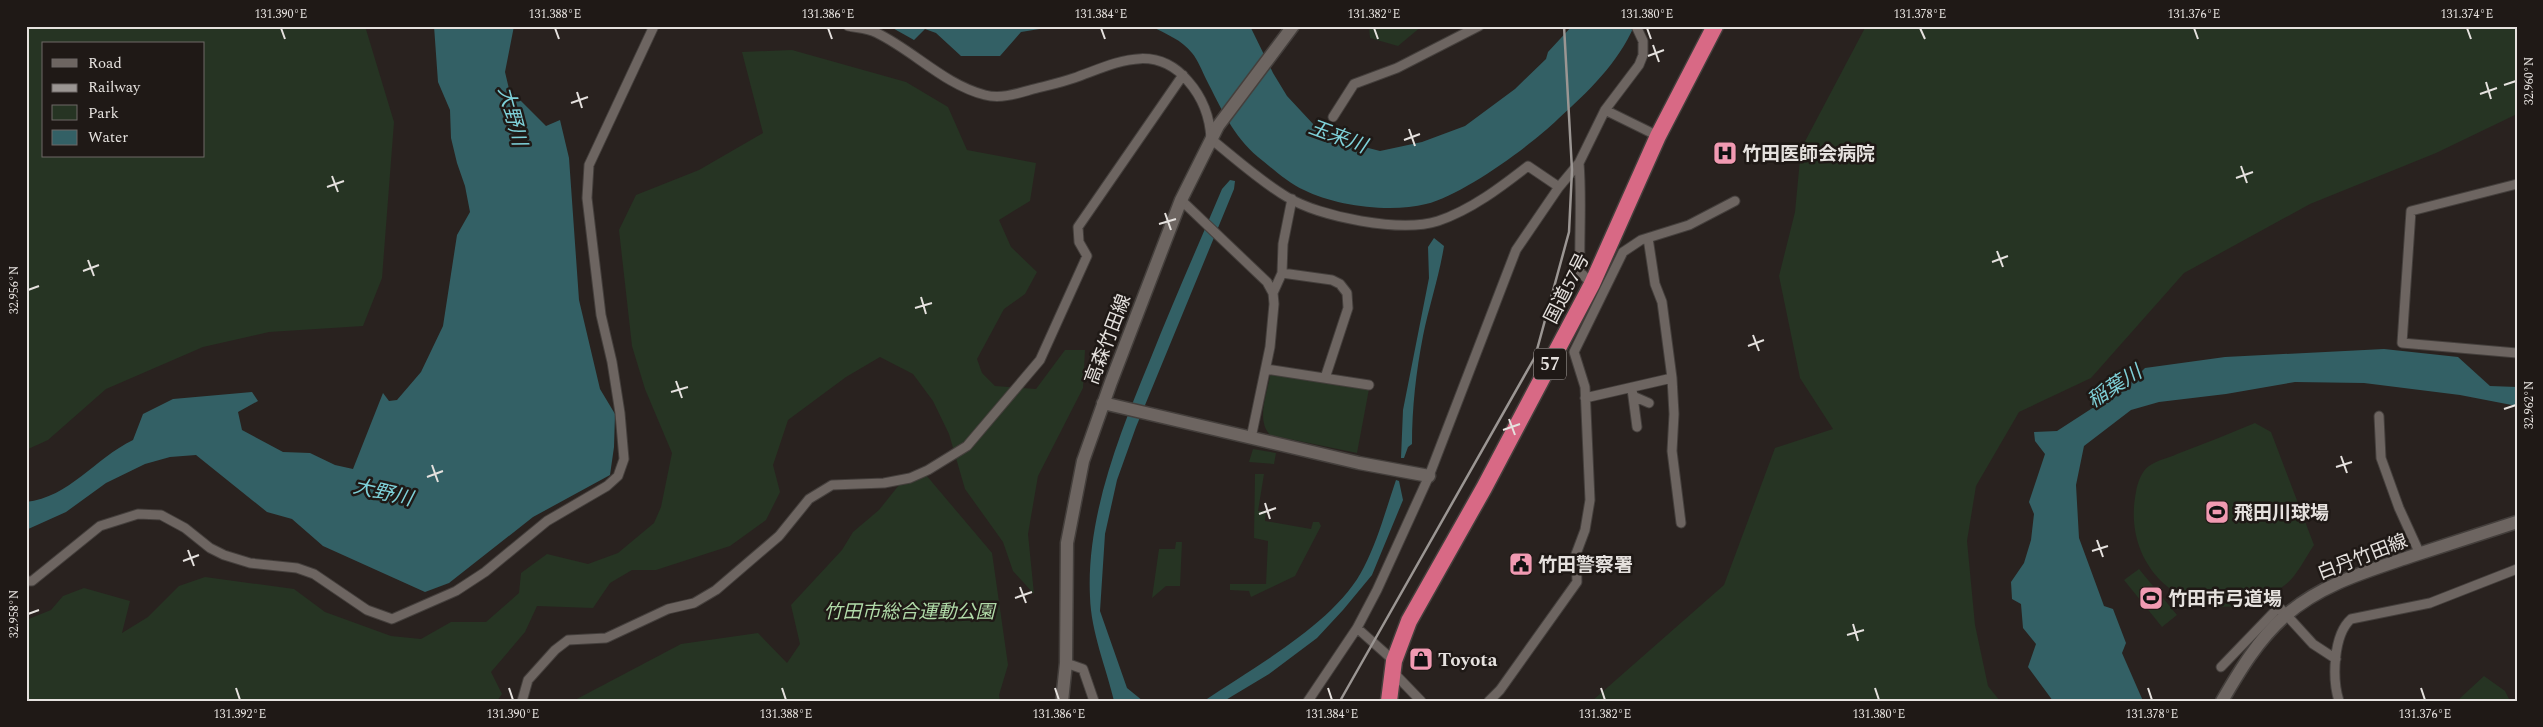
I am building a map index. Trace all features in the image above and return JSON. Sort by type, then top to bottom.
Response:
[{"type":"highway","name":"国道57号","points":[[1389,701],[1393,667],[1409,621],[1484,488],[1592,284],[1658,136],[1715,26]]},
{"type":"main road","name":"高森竹田線","points":[[1062,701],[1066,663],[1067,543],[1084,461],[1181,200],[1218,126],[1293,26]]},
{"type":"main road","points":[[1104,403],[1251,438],[1429,476]]},
{"type":"main road","name":"白丹竹田線","points":[[2222,701],[2259,643],[2286,615],[2307,599],[2334,584],[2517,522]]},
{"type":"street","points":[[26,581],[32,581],[100,526],[138,514],[162,515],[185,528],[210,548],[224,555],[250,563],[297,568],[314,574],[367,610],[392,619],[456,591],[485,572],[547,520],[607,486],[618,476],[624,460],[620,413],[612,362],[601,315],[587,198],[589,165],[654,26]]},
{"type":"street","points":[[848,26],[876,32],[963,86],[987,96],[1011,96],[1072,79],[1114,63],[1141,57],[1164,62],[1183,75],[1202,100],[1211,127],[1212,140],[1292,199],[1328,213],[1391,224],[1436,221],[1456,213],[1496,190],[1528,166],[1559,187]]},
{"type":"street","points":[[1333,117],[1354,84],[1397,68],[1479,26]]},
{"type":"street","points":[[1308,701],[1357,628],[1377,590],[1429,476],[1516,250],[1559,187],[1579,163],[1605,110],[1639,65],[1643,56],[1643,41],[1636,26]]},
{"type":"street","points":[[522,701],[528,680],[568,640],[606,638],[668,609],[694,603],[716,590],[779,536],[809,499],[832,485],[884,483],[910,478],[928,470],[967,446],[1040,360],[1087,256],[1078,242],[1078,227],[1183,75]]},
{"type":"street","points":[[1605,110],[1658,136]]},
{"type":"street","points":[[1579,163],[1581,196],[1580,272],[1592,284]]},
{"type":"street","points":[[2517,184],[2411,211],[2402,342],[2517,353]]},
{"type":"street","points":[[1251,438],[1270,347],[1273,293],[1282,273],[1283,244],[1292,199]]},
{"type":"street","points":[[1181,200],[1267,282],[1273,293]]},
{"type":"street","points":[[1489,701],[1510,676],[1577,582],[1576,554],[1585,530],[1590,500],[1585,387],[1574,352],[1623,252],[1648,238],[1689,225],[1734,201]]},
{"type":"street","points":[[1648,238],[1655,284],[1662,302],[1672,378],[1674,414],[1672,451],[1682,523]]},
{"type":"street","points":[[1282,273],[1332,280],[1340,284],[1347,293],[1348,308],[1325,378]]},
{"type":"street","points":[[1266,369],[1369,385]]},
{"type":"street","points":[[1585,398],[1633,392],[1672,378]]},
{"type":"street","points":[[1633,392],[1649,403]]},
{"type":"street","points":[[1633,392],[1637,427]]},
{"type":"street","points":[[2379,416],[2381,458],[2399,508],[2420,554]]},
{"type":"street","points":[[2339,701],[2336,659],[2340,634],[2351,619],[2430,603],[2517,569]]},
{"type":"street","points":[[2220,667],[2270,613],[2281,609],[2313,644],[2336,659]]},
{"type":"street","points":[[1357,628],[1421,701]]},
{"type":"street","points":[[1066,663],[1083,669],[1094,701]]},
{"type":"green space","points":[[26,26],[365,26],[394,122],[382,278],[363,326],[269,332],[203,347],[106,389],[48,440],[26,450]]},
{"type":"green space","points":[[1369,26],[1422,26],[1398,46],[1370,38]]},
{"type":"green space","points":[[1866,26],[2517,26],[2517,114],[2436,153],[2310,204],[2184,273],[2091,378],[2019,412],[1976,486],[1967,541],[1975,625],[1988,686],[2000,701],[1592,701],[1724,585],[1775,448],[1833,429],[1800,378],[1779,276],[1795,212],[1801,149]]},
{"type":"green space","points":[[792,50],[906,82],[948,107],[967,150],[1036,163],[1030,201],[999,220],[1011,247],[1037,272],[1025,294],[1004,309],[977,359],[982,373],[995,386],[1036,389],[1065,350],[1085,350],[1083,388],[1038,476],[1028,534],[1034,594],[1013,571],[1003,542],[965,489],[949,434],[933,401],[913,374],[880,357],[846,377],[788,420],[773,465],[780,492],[766,520],[730,546],[656,570],[632,570],[610,583],[593,608],[537,606],[525,632],[491,672],[502,694],[497,701],[26,701],[26,620],[51,610],[63,596],[84,588],[130,601],[122,633],[148,617],[179,586],[205,577],[294,589],[325,612],[391,636],[421,639],[451,622],[486,622],[519,593],[521,573],[547,554],[588,564],[618,553],[654,523],[661,507],[672,453],[645,389],[632,346],[619,230],[636,195],[699,170],[763,133],[742,52]]},
{"type":"green space","points":[[1274,374],[1369,389],[1357,453],[1270,435],[1266,429],[1263,414],[1270,376]]},
{"type":"green space","name":"飛田川球場","points":[[2255,423],[2271,432],[2314,545],[2297,572],[2285,585],[2257,601],[2228,607],[2201,604],[2176,593],[2156,575],[2141,552],[2134,524],[2137,485],[2146,468],[2152,464]]},
{"type":"green space","points":[[1253,449],[1276,453],[1274,464],[1249,462]]},
{"type":"green space","points":[[1255,474],[1264,474],[1258,511],[1266,511],[1265,521],[1311,529],[1313,522],[1319,522],[1321,526],[1295,576],[1251,597],[1249,591],[1230,590],[1230,584],[1266,584],[1268,541],[1254,538]]},
{"type":"green space","name":"竹田市総合運動公園","points":[[926,475],[992,553],[1008,665],[999,695],[1000,701],[573,701],[681,644],[758,633],[787,663],[800,644],[791,605],[842,550],[853,532],[879,510],[899,485]]},
{"type":"green space","points":[[1176,542],[1182,542],[1180,586],[1166,586],[1152,598],[1159,549],[1175,549]]},
{"type":"green space","name":"竹田市弓道場","points":[[2139,569],[2177,615],[2162,627],[2124,580]]},
{"type":"green space","points":[[2484,676],[2505,691],[2510,701],[2457,701]]},
{"type":"water","name":"大野川","points":[[434,26],[514,26],[505,72],[509,89],[546,126],[560,120],[569,158],[579,300],[600,389],[615,414],[614,447],[610,475],[533,517],[449,583],[425,592],[323,546],[292,519],[267,512],[196,455],[170,457],[145,464],[106,483],[66,512],[26,530],[26,502],[42,499],[69,485],[106,457],[133,440],[143,414],[173,399],[252,392],[258,401],[238,412],[242,430],[283,452],[310,453],[335,465],[353,469],[383,393],[389,401],[397,400],[421,372],[443,326],[457,235],[470,212],[465,186],[451,138],[450,110],[438,82]]},
{"type":"water","points":[[889,26],[1058,26],[1021,32],[1000,56],[961,56],[936,33],[925,29],[914,40]]},
{"type":"water","points":[[1151,26],[1250,26],[1273,73],[1287,96],[1314,125],[1349,143],[1380,151],[1422,142],[1465,126],[1515,89],[1546,59],[1548,52],[1572,26],[1634,26],[1620,52],[1591,88],[1546,130],[1514,155],[1477,180],[1441,199],[1412,207],[1380,208],[1347,204],[1317,196],[1298,187],[1258,157],[1241,140],[1228,121],[1198,62],[1188,48]]},
{"type":"water","points":[[1230,180],[1235,181],[1234,189],[1136,427],[1117,480],[1105,534],[1100,611],[1127,688],[1143,701],[1114,701],[1093,623],[1090,597],[1093,536],[1099,506],[1127,416],[1222,189]]},
{"type":"water","points":[[1434,238],[1444,246],[1418,363],[1412,444],[1408,447],[1404,458],[1401,458],[1403,410],[1429,278],[1428,247]]},
{"type":"water","points":[[2384,349],[2458,357],[2490,386],[2517,387],[2517,406],[2460,395],[2364,383],[2295,382],[2226,394],[2159,402],[2131,410],[2084,446],[2076,485],[2079,538],[2104,606],[2113,609],[2126,643],[2122,653],[2143,701],[2053,701],[2028,667],[2036,644],[2023,628],[2021,604],[2012,599],[2011,582],[2024,563],[2031,540],[2034,514],[2029,502],[2045,454],[2035,441],[2034,432],[2057,431],[2128,385],[2145,368],[2225,357]]},
{"type":"water","points":[[1396,480],[1399,481],[1403,500],[1372,575],[1343,610],[1317,638],[1269,674],[1224,701],[1204,701],[1293,642],[1335,606],[1351,587],[1364,567],[1374,546]]},
{"type":"railway","points":[[1340,701],[1535,357],[1569,232],[1572,170],[1564,26]]},
{"type":"place","name":"竹田医師会病院","points":[[1725,153]]},
{"type":"place","name":"飛田川球場","points":[[2217,512]]},
{"type":"place","name":"竹田警察署","points":[[1521,564]]},
{"type":"place","name":"竹田市弓道場","points":[[2151,598]]},
{"type":"place","name":"Toyota","points":[[1421,659]]},
{"type":"water label","name":"玉来川","points":[[1338,136]]},
{"type":"water label","name":"稲葉川","points":[[2114,386]]}]
